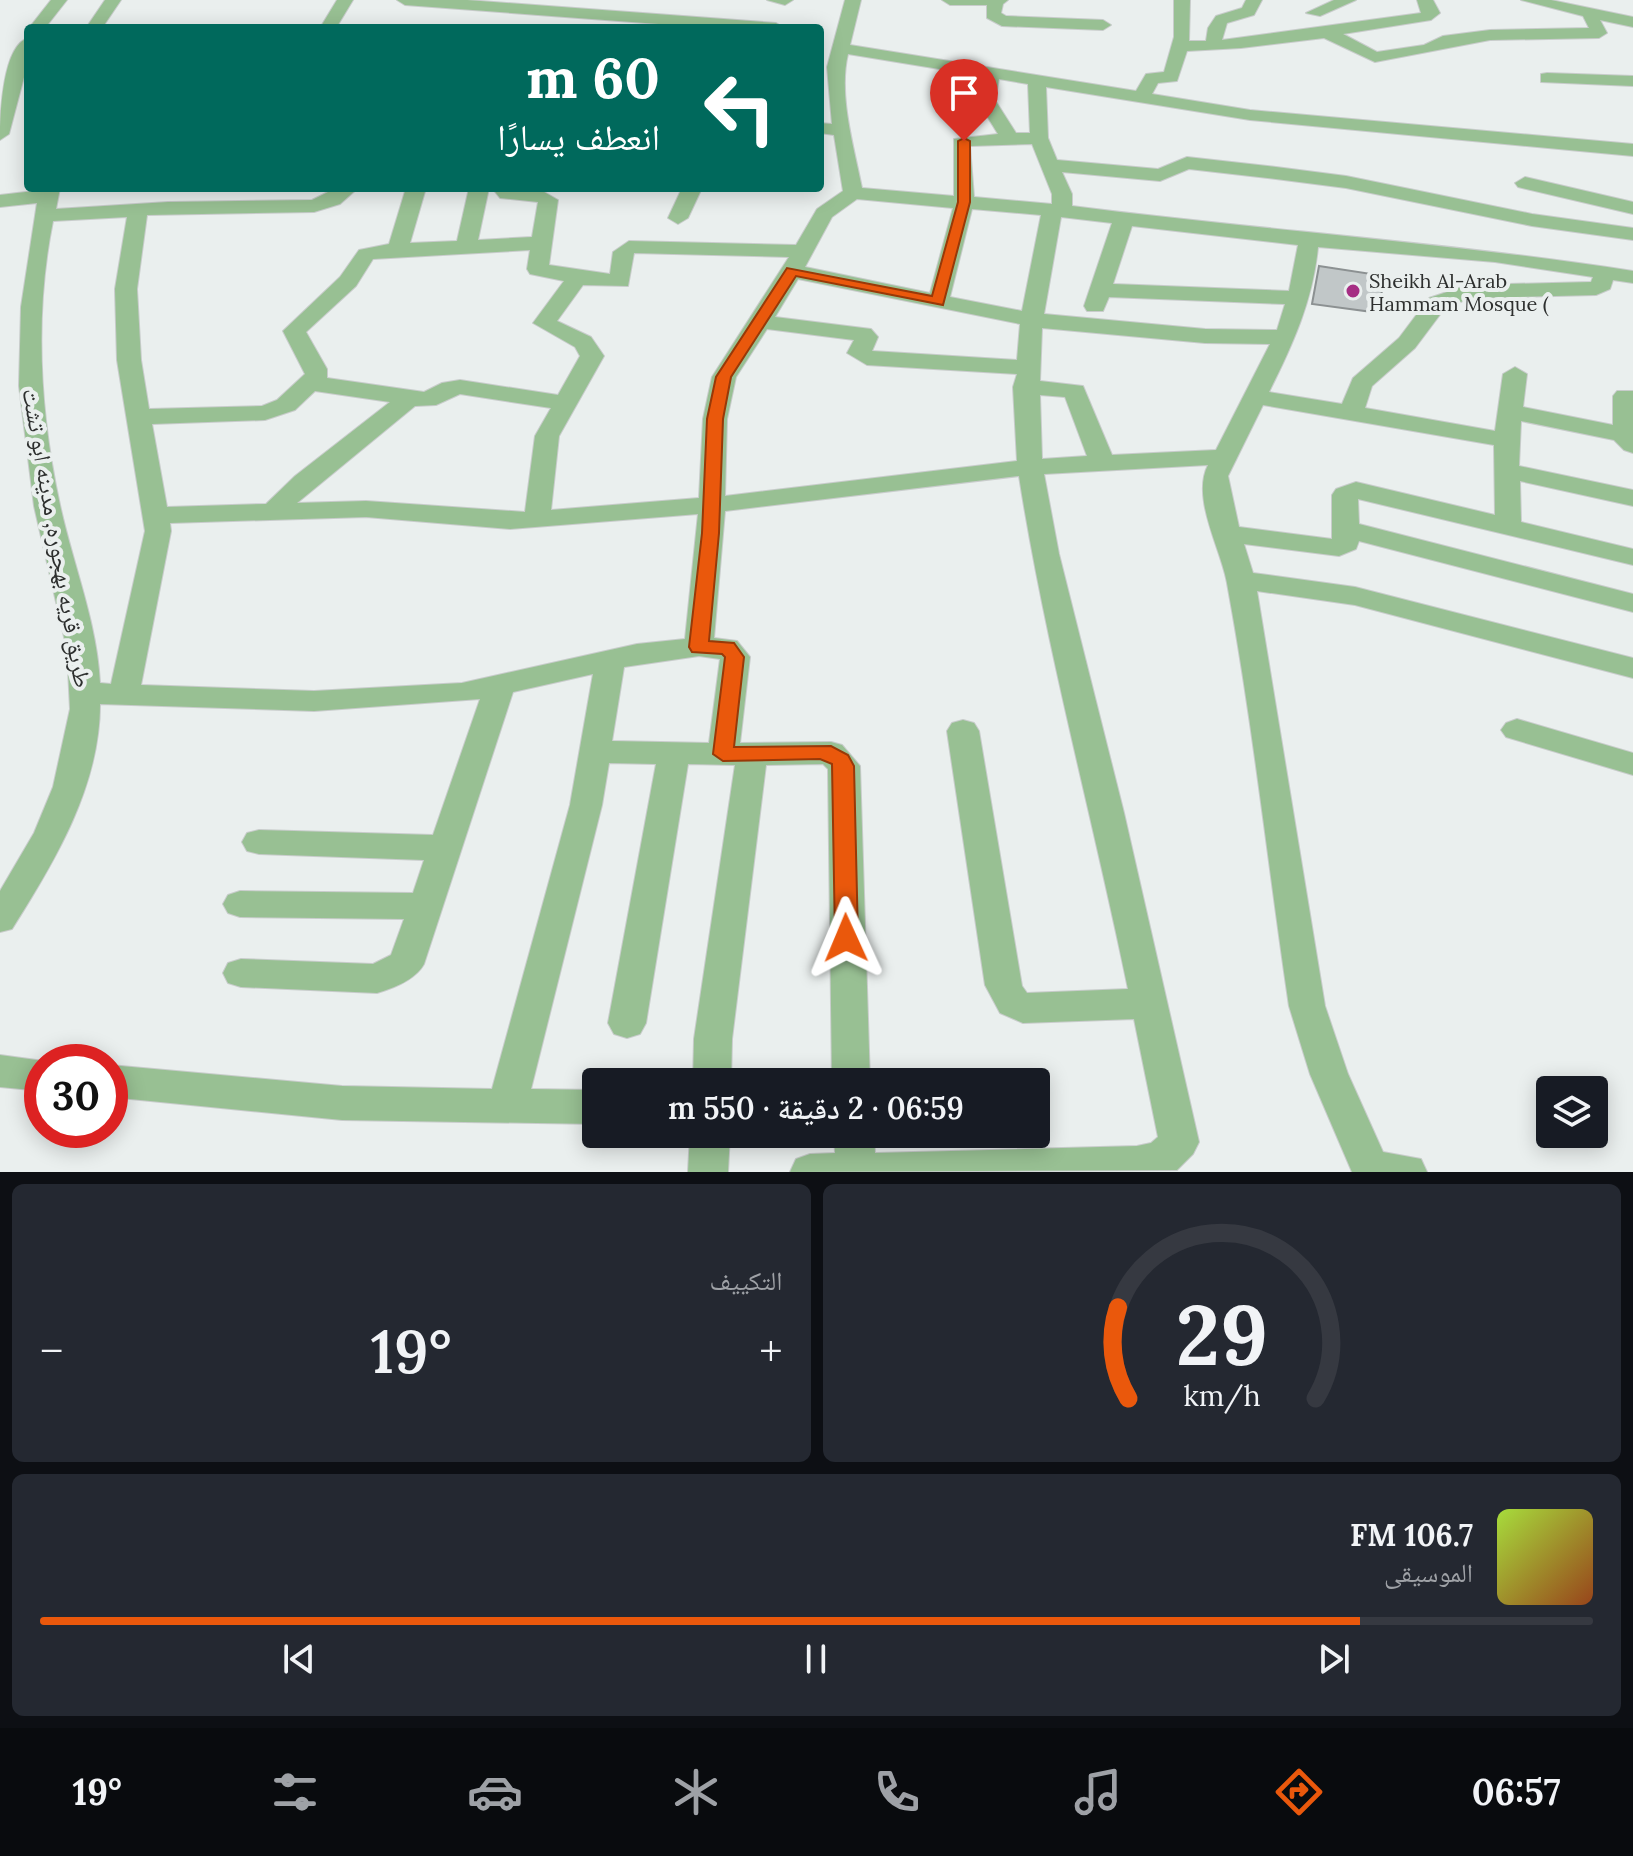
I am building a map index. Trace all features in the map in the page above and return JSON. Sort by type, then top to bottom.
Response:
[{"type":"street","points":[[40,24],[59,0]]},
{"type":"street","points":[[97,24],[113,0]]},
{"type":"street","points":[[330,24],[345,0]]},
{"type":"street","points":[[405,0],[696,24]]},
{"type":"street","points":[[582,14],[597,0]]},
{"type":"street","points":[[775,0],[785,0]]},
{"type":"street","points":[[853,0],[838,38],[836,67],[842,130],[853,193]]},
{"type":"street","points":[[950,0],[997,1],[993,15],[1002,21],[1103,25]]},
{"type":"street","points":[[1141,97],[1152,78],[1171,77],[1179,46],[1182,0]]},
{"type":"street","points":[[1214,46],[1214,29],[1218,23],[1227,14],[1248,12],[1254,0]]},
{"type":"street","points":[[1314,13],[1348,0]]},
{"type":"street","points":[[1179,46],[1273,42],[1430,16],[1425,0]]},
{"type":"street","points":[[1529,0],[1633,22]]},
{"type":"street","points":[[481,24],[497,9]]},
{"type":"street","points":[[1326,32],[1375,57],[1428,49],[1436,42],[1465,38],[1530,33],[1599,33],[1590,15]]},
{"type":"street","points":[[838,38],[992,71],[1287,119],[1284,130],[1292,135],[1411,144],[1430,140],[1432,133],[1633,150]]},
{"type":"street","points":[[2,123],[24,52]]},
{"type":"street","points":[[992,71],[986,100],[1005,126],[1008,139]]},
{"type":"street","points":[[1547,78],[1633,81]]},
{"type":"street","points":[[810,1172],[855,1159],[1137,1164],[1163,1158],[1176,1149],[1179,1130],[1045,554],[1026,440],[1026,377],[1032,320],[1062,194],[1053,165],[1039,138],[1037,79]]},
{"type":"street","points":[[2,123],[24,117]]},
{"type":"street","points":[[824,128],[842,130]]},
{"type":"street","points":[[938,302],[964,202],[961,143],[969,140],[1039,138]]},
{"type":"street","points":[[1053,165],[1160,175],[1187,163],[1276,173],[1346,182],[1532,220],[1633,234]]},
{"type":"street","points":[[1525,183],[1633,208]]},
{"type":"street","points":[[168,208],[183,192]]},
{"type":"street","points":[[0,201],[47,200],[138,210],[314,206],[333,200],[343,192]]},
{"type":"street","points":[[398,249],[415,192]]},
{"type":"street","points":[[466,246],[478,192]]},
{"type":"street","points":[[505,192],[539,195],[548,200],[538,269],[577,278],[620,281],[623,252],[629,247],[798,261],[938,302],[1032,320],[1205,336],[1285,337]]},
{"type":"street","points":[[678,218],[690,192]]},
{"type":"street","points":[[699,647],[712,505],[715,419],[724,377],[761,322],[824,213],[853,193],[1057,210],[1244,234],[1309,237],[1495,256],[1633,277]]},
{"type":"street","name":"طريق قريه بهجوره, مدينه ابو تشت","points":[[0,919],[47,842],[70,788],[82,739],[86,693],[79,637],[48,509],[31,407],[28,317],[47,200]]},
{"type":"street","points":[[124,692],[158,531],[129,360],[126,289],[138,210]]},
{"type":"street","points":[[1089,327],[1124,219]]},
{"type":"street","points":[[1309,237],[1298,298],[1285,337],[1245,424],[1223,457],[1215,476],[1218,502],[1241,580],[1307,1006],[1329,1074],[1383,1171]]},
{"type":"street","points":[[138,417],[265,413],[286,405],[310,383],[317,371],[295,340],[297,325],[348,281],[363,257],[398,249],[541,243]]},
{"type":"street","points":[[1351,414],[1361,383],[1407,343],[1437,303],[1468,292],[1596,288],[1602,284],[1605,273]]},
{"type":"street","points":[[537,519],[547,436],[592,356],[583,342],[544,323],[577,278]]},
{"type":"street","points":[[1100,290],[1298,298]]},
{"type":"street","points":[[761,322],[863,334],[867,337],[859,353],[867,358],[1026,377],[1075,391],[1102,463]]},
{"type":"street","points":[[1508,526],[1506,440],[1515,374]]},
{"type":"street","points":[[310,383],[433,399],[450,388],[460,387],[566,403]]},
{"type":"street","points":[[1510,412],[1630,440],[1625,396]]},
{"type":"street","points":[[1256,397],[1506,440]]},
{"type":"street","points":[[272,513],[304,481],[410,398]]},
{"type":"street","points":[[155,515],[366,509],[466,520],[537,519],[712,505],[1031,467],[1223,457]]},
{"type":"street","points":[[1507,471],[1633,498]]},
{"type":"street","points":[[1228,534],[1339,548],[1346,543],[1345,495],[1356,490],[1633,557]]},
{"type":"street","points":[[1346,529],[1633,603]]},
{"type":"street","points":[[1241,580],[1355,596],[1633,668]]},
{"type":"street","points":[[86,693],[314,701],[462,693],[610,660],[699,647],[727,648],[735,657],[737,754],[712,1068]]},
{"type":"street","points":[[507,1106],[586,805],[610,660]]},
{"type":"street","points":[[241,973],[377,979],[389,976],[406,964],[499,687]]},
{"type":"street","points":[[1517,730],[1633,764]]},
{"type":"street","points":[[963,731],[1003,985],[1009,998],[1015,1006],[1023,1008],[1151,1003]]},
{"type":"street","points":[[595,752],[831,753],[844,766],[851,1068]]},
{"type":"street","points":[[627,1023],[674,753]]},
{"type":"street","points":[[259,842],[444,848]]},
{"type":"street","points":[[240,904],[425,906]]},
{"type":"street","points":[[0,1071],[24,1073]]},
{"type":"street","points":[[128,1083],[342,1103],[582,1107]]},
{"type":"street","points":[[708,1172],[709,1148]]},
{"type":"building","name":"Sheikh Al-Arab Hammam Mosque (","points":[[1319,266],[1378,275],[1376,287],[1382,288],[1380,313],[1312,304]]},
{"type":"place","name":"Sheikh Al-Arab Hammam Mosque (","points":[[1353,291]]},
{"type":"route","points":[[846,938],[844,766],[838,757],[820,752],[723,754],[735,657],[727,648],[699,647],[711,533],[715,419],[724,377],[792,271],[938,302],[964,202],[961,143],[964,141]]}]
